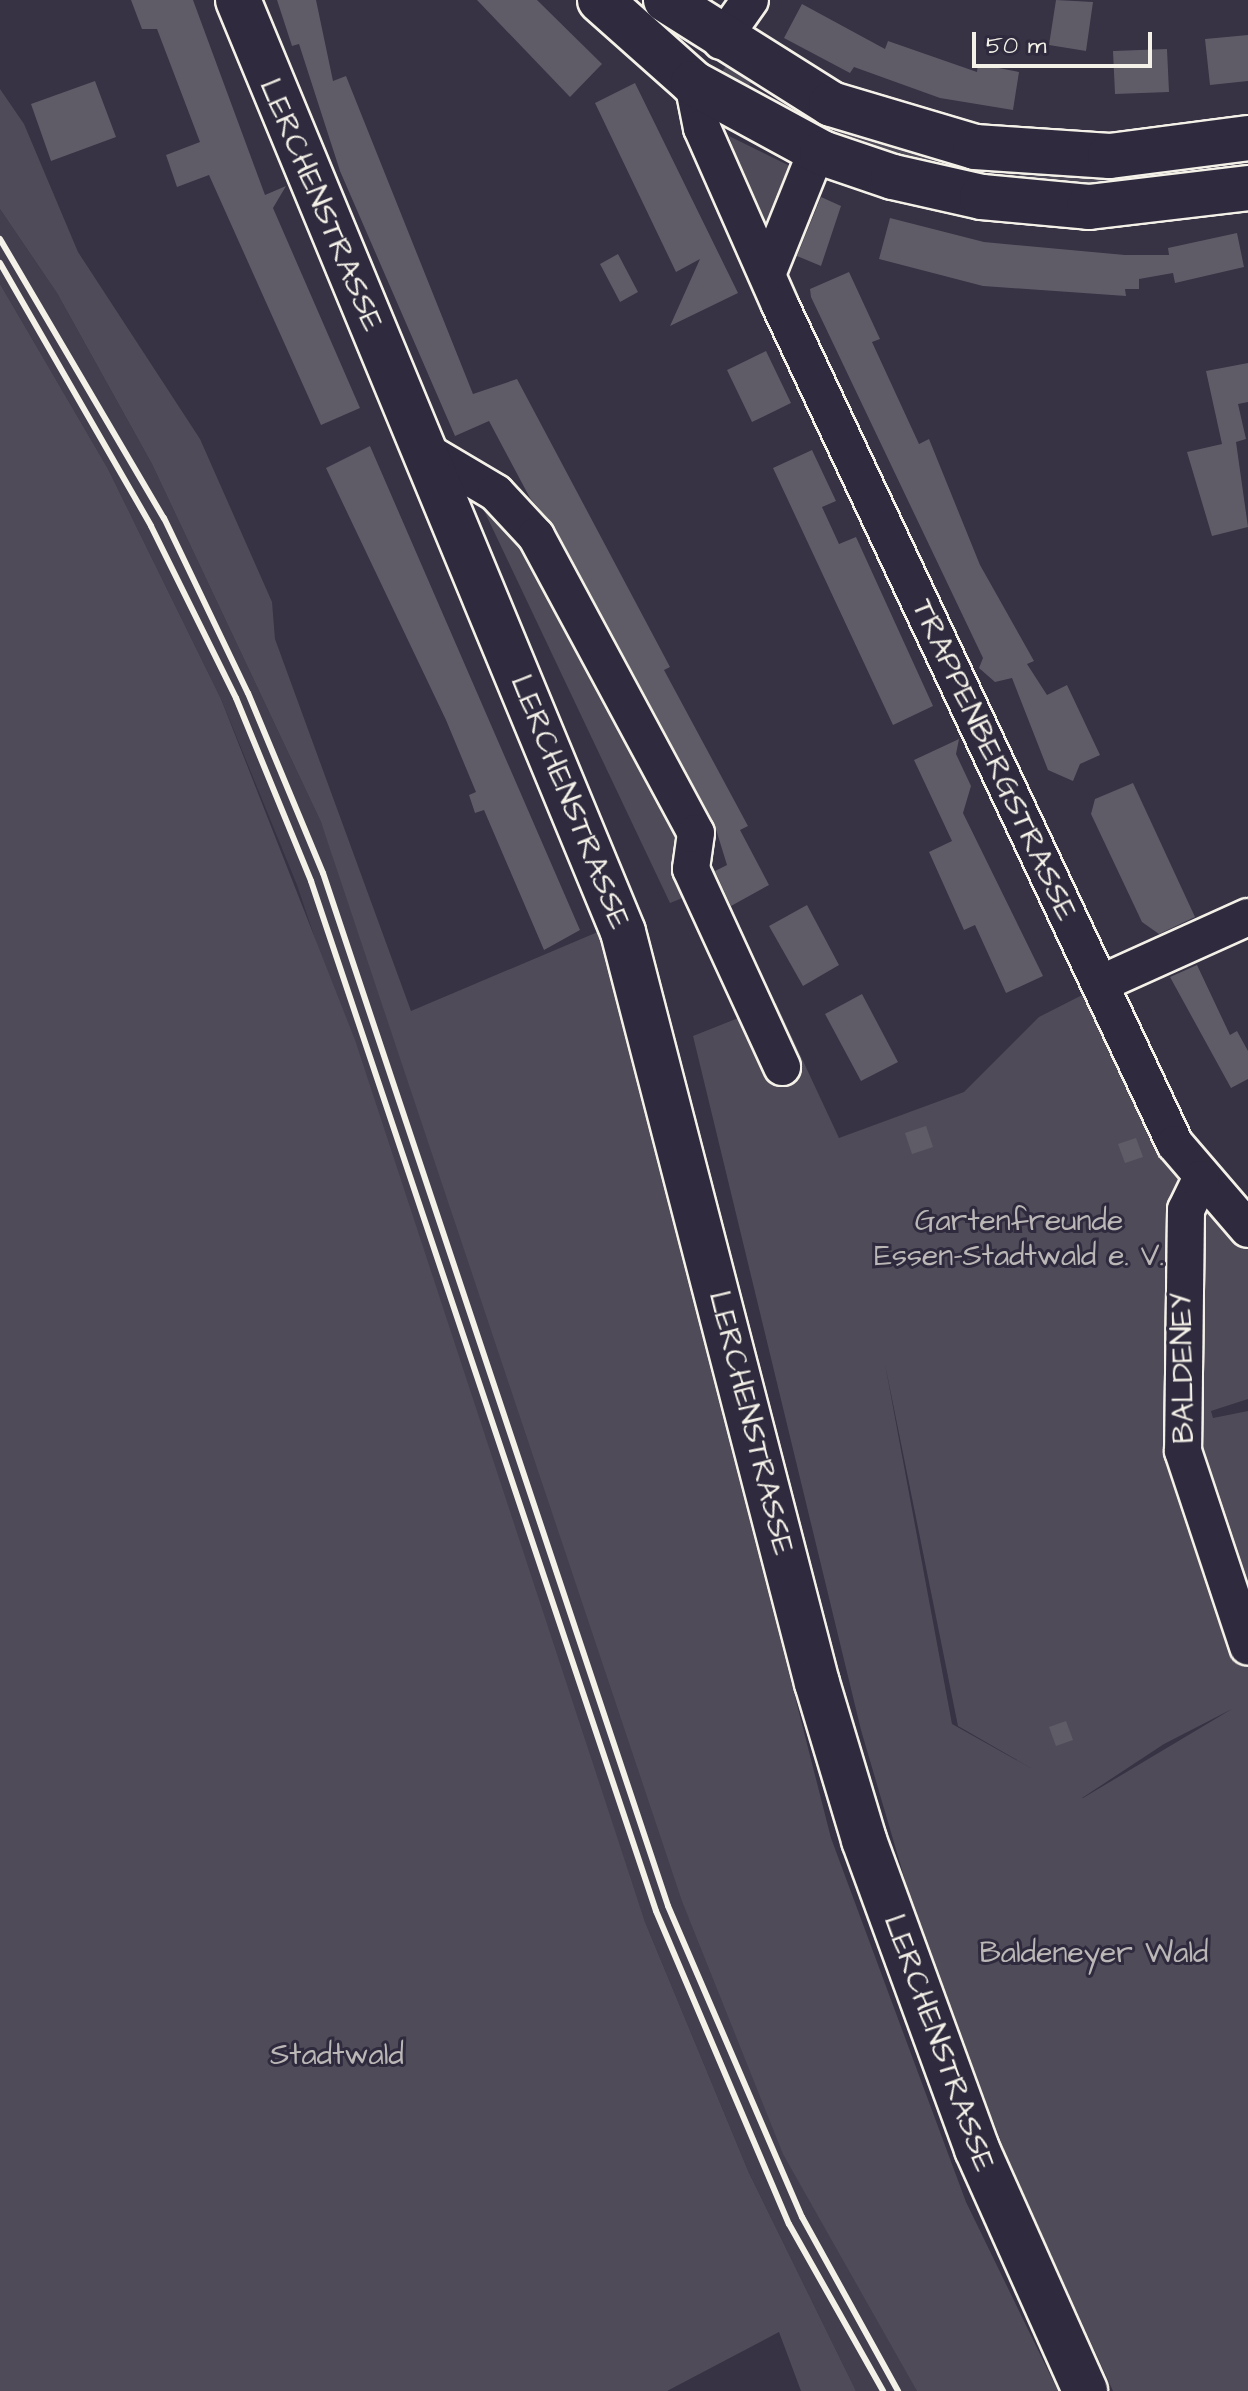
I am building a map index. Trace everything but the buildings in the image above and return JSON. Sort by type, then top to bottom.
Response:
[{"type":"main road","name":"LERCHENSTRASSE","points":[[238,0],[628,945],[817,1683],[864,1840],[977,2149],[1085,2391]]},
{"type":"main road","points":[[600,0],[693,83],[817,150],[982,197],[1089,207],[1248,188]]},
{"type":"main road","points":[[666,0],[721,41],[831,104],[975,147],[1110,156],[1248,138]]},
{"type":"main road","points":[[693,83],[721,41]]},
{"type":"street","points":[[721,41],[750,0]]},
{"type":"street","name":"TRAPPENBERGSTRASSE","points":[[693,83],[702,128],[1175,1144],[1201,1179],[1248,1229]]},
{"type":"street","points":[[768,272],[817,150]]},
{"type":"street","points":[[427,452],[496,493],[536,536],[696,833],[691,869],[782,1067]]},
{"type":"street","points":[[1102,983],[1248,917]]},
{"type":"street","name":"BALDENEY","points":[[1201,1179],[1186,1210],[1183,1451],[1248,1646]]},
{"type":"shaded area","points":[[0,209],[57,293],[152,464],[321,822],[917,2391],[856,2391],[749,2173],[645,1922],[297,885],[221,699],[108,469],[0,284]]},
{"type":"green space","points":[[728,63],[756,75],[744,93],[718,78]]},
{"type":"green space","points":[[765,88],[842,117],[1248,149],[1248,178],[1202,186],[970,185],[768,116],[778,97]]},
{"type":"green space","points":[[0,89],[24,124],[78,252],[200,439],[272,602],[275,639],[411,1011],[600,931],[831,1838],[966,2202],[1058,2391],[917,2391],[783,2154],[682,1901],[321,822],[152,464],[57,293],[0,209]]},
{"type":"green space","points":[[729,136],[794,168],[776,227],[763,230]]},
{"type":"green space","name":"Stadtwald","points":[[0,284],[108,469],[221,699],[355,1040],[645,1922],[749,2173],[856,2391],[801,2391],[779,2332],[667,2391],[0,2391]]},
{"type":"green space","points":[[480,502],[528,548],[671,813],[685,897],[670,903]]},
{"type":"green space","points":[[1092,990],[1202,1188],[1248,1236],[1248,1399],[1211,1411],[1213,1418],[1248,1411],[1248,2391],[1113,2391],[1008,2160],[917,1921],[861,1730],[693,1036],[776,1003],[839,1138],[964,1092],[1039,1017]],"holes":[[[885,1364],[958,1726],[1036,1771],[952,1724]],[[1232,1709],[1083,1798],[1082,1798],[1164,1744]]]},
{"type":"railway","points":[[0,239],[164,518],[248,693],[323,873],[668,1906],[802,2217],[898,2391]]},
{"type":"railway","points":[[0,263],[151,526],[236,698],[311,881],[656,1911],[789,2224],[883,2391]]},
{"type":"park label","name":"Gartenfreunde Essen-Stadtwald e. V.","points":[[1019,1238]]},
{"type":"park label","name":"Baldeneyer Wald","points":[[1094,1953]]}]
